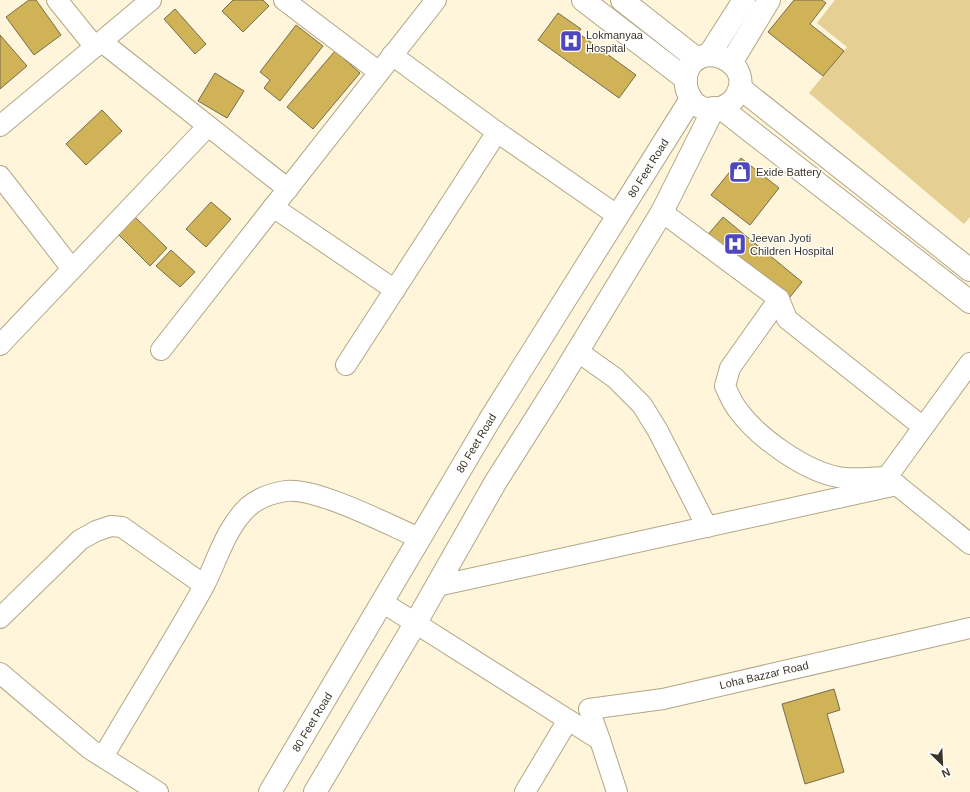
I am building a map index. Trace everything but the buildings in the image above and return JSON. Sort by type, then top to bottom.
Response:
[{"type":"main road","points":[[583,0],[688,89],[705,109],[718,108],[734,100],[740,88],[739,76],[735,66],[731,62],[726,58],[714,55],[703,57],[622,0]]},
{"type":"main road","points":[[688,89],[688,70],[703,57],[744,0]]},
{"type":"main road","points":[[731,62],[769,0]]},
{"type":"main road","points":[[740,88],[970,270]]},
{"type":"main road","name":"80 Feet Road","points":[[270,792],[489,421],[618,216],[688,89]]},
{"type":"main road","points":[[315,792],[415,624],[495,483],[662,212],[718,108]]},
{"type":"main road","points":[[718,108],[970,302]]},
{"type":"street","points":[[57,0],[99,45],[208,126],[288,189]]},
{"type":"street","points":[[0,126],[99,45],[151,0]]},
{"type":"street","points":[[284,0],[379,72]]},
{"type":"street","points":[[161,350],[436,0]]},
{"type":"street","points":[[392,55],[497,132],[618,216]]},
{"type":"street","points":[[0,345],[208,126]]},
{"type":"street","points":[[346,365],[497,132]]},
{"type":"street","points":[[0,176],[72,270]]},
{"type":"street","points":[[273,207],[395,290]]},
{"type":"street","points":[[662,212],[779,299],[787,319],[923,428]]},
{"type":"street","points":[[779,299],[730,368],[725,386],[738,410],[758,432],[788,455],[809,468],[839,478],[892,481],[970,544]]},
{"type":"street","points":[[577,351],[615,378],[642,405],[658,431],[706,527]]},
{"type":"street","points":[[437,586],[706,527],[892,481],[923,428],[970,363]]},
{"type":"street","points":[[102,758],[204,585],[230,528],[249,507],[266,496],[302,491],[322,497],[419,538]]},
{"type":"street","points":[[0,618],[80,540],[96,531],[111,526],[122,527],[204,585]]},
{"type":"street","points":[[382,602],[600,740],[617,792]]},
{"type":"street","name":"Loha Bazzar Road","points":[[600,740],[589,709],[663,699],[970,628]]},
{"type":"street","points":[[0,673],[90,749],[158,792]]},
{"type":"street","points":[[525,792],[568,720]]},
{"type":"shaded area","points":[[835,0],[970,0],[970,217],[964,224],[809,93],[847,47],[817,23]]},
{"type":"place","name":"Lokmanyaa Hospital","points":[[571,41]]},
{"type":"place","name":"Exide Battery","points":[[740,172]]},
{"type":"place","name":"Jeevan Jyoti Children Hospital","points":[[735,244]]}]
